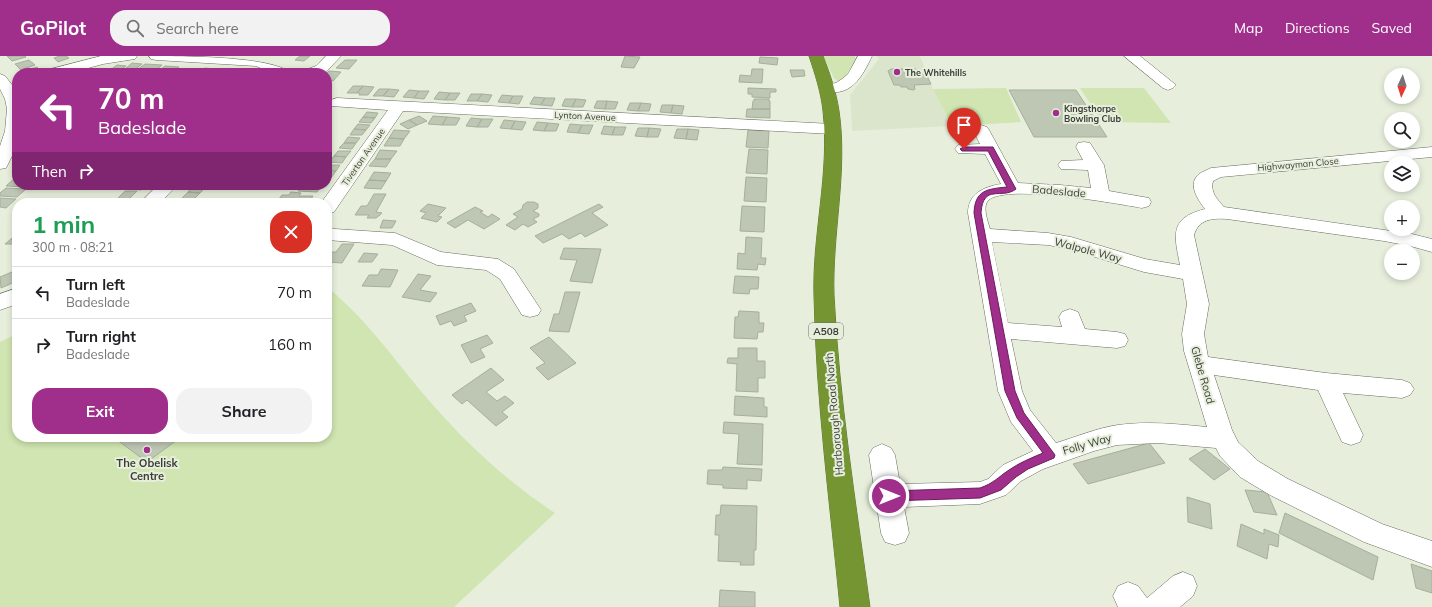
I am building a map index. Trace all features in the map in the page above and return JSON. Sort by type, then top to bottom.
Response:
[{"type":"highway","name":"Harborough Road North","points":[[816,56],[828,88],[832,112],[824,257],[824,294],[840,482],[855,607]]},
{"type":"street","points":[[70,68],[96,61],[130,56]]},
{"type":"street","points":[[156,56],[257,62],[274,68]]},
{"type":"street","points":[[322,68],[334,56]]},
{"type":"street","points":[[828,88],[840,87],[849,83],[865,56]]},
{"type":"street","points":[[1132,56],[1168,86]]},
{"type":"street","points":[[189,68],[201,59]]},
{"type":"street","points":[[8,83],[12,94]]},
{"type":"street","name":"Lynton Avenue","points":[[337,103],[832,130]]},
{"type":"street","name":"Tiverton Avenue","points":[[332,201],[399,106]]},
{"type":"street","points":[[980,130],[1012,189]]},
{"type":"street","points":[[12,138],[0,164],[12,163]]},
{"type":"street","name":"Badeslade","points":[[1084,148],[1095,165],[1101,195]]},
{"type":"street","points":[[964,149],[990,149]]},
{"type":"street","name":"Highwayman Close","points":[[1218,212],[1204,196],[1202,188],[1205,178],[1217,172],[1432,152]]},
{"type":"street","points":[[1066,165],[1095,165]]},
{"type":"street","name":"Badeslade","points":[[1050,455],[1025,423],[1015,405],[1007,378],[977,213],[978,201],[983,196],[991,192],[1012,189],[1054,189],[1142,202]]},
{"type":"street","points":[[154,198],[163,190]]},
{"type":"street","name":"Glebe Road","points":[[1432,246],[1412,240],[1378,234],[1218,212],[1199,216],[1190,222],[1185,229],[1186,244],[1198,304],[1193,334],[1194,341],[1199,364],[1223,438],[1230,449],[1244,464],[1279,487],[1374,533],[1432,554]]},
{"type":"street","points":[[332,235],[395,239],[437,258],[491,264],[507,274],[530,310]]},
{"type":"street","name":"Walpole Way","points":[[982,235],[1048,239],[1072,243],[1144,265],[1192,274]]},
{"type":"street","points":[[999,330],[1073,327],[1117,340]]},
{"type":"street","points":[[1199,364],[1326,382],[1402,390]]},
{"type":"street","points":[[1326,382],[1351,435]]},
{"type":"street","name":"Folly Way","points":[[889,496],[980,493],[997,487],[1012,474],[1025,466],[1050,455],[1104,438],[1138,433],[1223,438]]},
{"type":"street","points":[[882,455],[895,533]]},
{"type":"street","points":[[1158,607],[1183,586]]},
{"type":"shaded area","points":[[876,56],[920,56],[933,89],[952,126],[852,131],[850,95],[879,59]]},
{"type":"green space","points":[[823,56],[855,56],[855,59],[845,79],[839,82],[834,78]]},
{"type":"green space","points":[[1006,88],[1021,122],[952,126],[933,89]]},
{"type":"green space","points":[[1080,88],[1144,88],[1171,123],[1102,122]]},
{"type":"green space","points":[[332,291],[369,328],[432,404],[475,449],[521,489],[555,513],[454,607],[0,607],[0,342],[12,336],[12,442],[332,442]]},
{"type":"building","points":[[7,56],[25,56],[26,57],[12,61]]},
{"type":"building","points":[[66,56],[69,58],[58,62],[54,58]]},
{"type":"building","points":[[300,56],[310,56],[304,61],[295,60]]},
{"type":"building","points":[[625,56],[640,57],[634,68],[621,67]]},
{"type":"building","points":[[760,57],[778,58],[777,65],[759,63]]},
{"type":"building","points":[[29,60],[35,65],[27,68],[19,68],[15,64]]},
{"type":"building","points":[[345,60],[357,60],[349,69],[336,68]]},
{"type":"building","points":[[132,63],[142,64],[137,68],[126,68]]},
{"type":"building","points":[[145,64],[162,65],[158,68],[140,68]]},
{"type":"building","points":[[117,65],[126,66],[123,68],[113,68]]},
{"type":"building","points":[[165,66],[179,67],[177,68],[162,68]]},
{"type":"building","points":[[752,69],[763,69],[762,83],[739,82],[740,75],[751,76]]},
{"type":"building","points":[[891,69],[916,69],[918,74],[926,74],[931,84],[914,85],[914,90],[908,89],[907,87],[901,87],[900,85],[894,85],[888,71]]},
{"type":"building","points":[[790,70],[804,70],[805,76],[792,77]]},
{"type":"building","points":[[332,71],[341,72],[333,81]]},
{"type":"building","points":[[353,86],[363,86],[357,93],[347,93]]},
{"type":"building","points":[[363,86],[374,87],[368,95],[359,95],[360,93],[357,93]]},
{"type":"building","points":[[748,88],[776,89],[776,92],[770,92],[770,98],[752,97],[752,94],[748,94]]},
{"type":"building","points":[[379,89],[389,89],[383,96],[373,96]]},
{"type":"building","points":[[389,89],[399,90],[394,97],[383,96]]},
{"type":"building","points":[[409,90],[419,91],[414,98],[403,97]]},
{"type":"building","points":[[1009,90],[1076,90],[1107,137],[1034,137]]},
{"type":"building","points":[[419,91],[429,91],[424,99],[414,98]]},
{"type":"building","points":[[439,92],[450,93],[445,100],[434,99]]},
{"type":"building","points":[[450,93],[460,93],[455,100],[445,100]]},
{"type":"building","points":[[471,94],[482,94],[477,101],[467,101]]},
{"type":"building","points":[[482,94],[492,95],[488,102],[477,101]]},
{"type":"building","points":[[502,95],[513,96],[509,103],[498,102]]},
{"type":"building","points":[[513,96],[523,96],[519,104],[509,103]]},
{"type":"building","points":[[534,97],[545,98],[541,105],[530,104]]},
{"type":"building","points":[[545,98],[555,98],[552,106],[541,105]]},
{"type":"building","points":[[565,99],[576,99],[572,107],[562,106]]},
{"type":"building","points":[[576,99],[586,100],[583,107],[572,107]]},
{"type":"building","points":[[754,99],[769,99],[770,109],[752,109]]},
{"type":"building","points":[[597,101],[607,101],[605,109],[594,108]]},
{"type":"building","points":[[607,101],[618,102],[615,109],[605,109]]},
{"type":"building","points":[[630,103],[641,103],[638,111],[627,110]]},
{"type":"building","points":[[641,103],[651,104],[649,111],[638,111]]},
{"type":"building","points":[[662,105],[673,105],[671,113],[660,112]]},
{"type":"building","points":[[673,105],[684,106],[682,114],[671,113]]},
{"type":"building","points":[[747,109],[770,109],[770,118],[746,117]]},
{"type":"building","points":[[367,112],[378,113],[375,118],[363,117]]},
{"type":"building","points":[[419,116],[427,121],[417,125],[409,120]]},
{"type":"building","points":[[433,116],[447,117],[442,125],[428,124]]},
{"type":"building","points":[[363,117],[375,118],[371,123],[359,122]]},
{"type":"building","points":[[447,117],[460,118],[456,125],[442,125]]},
{"type":"building","points":[[471,118],[482,119],[477,127],[466,126]]},
{"type":"building","points":[[482,119],[493,119],[488,127],[477,127]]},
{"type":"building","points":[[409,120],[417,125],[408,129],[400,124]]},
{"type":"building","points":[[504,120],[515,121],[511,129],[500,128]]},
{"type":"building","points":[[515,121],[526,122],[522,130],[511,129]]},
{"type":"building","points":[[537,122],[548,123],[544,131],[533,130]]},
{"type":"building","points":[[548,123],[559,124],[556,131],[544,131]]},
{"type":"building","points":[[358,124],[370,125],[366,130],[354,129]]},
{"type":"building","points":[[570,124],[582,125],[578,133],[567,132]]},
{"type":"building","points":[[582,125],[593,125],[589,134],[578,133]]},
{"type":"building","points":[[604,126],[615,127],[612,135],[601,134]]},
{"type":"building","points":[[615,127],[626,127],[623,135],[612,135]]},
{"type":"building","points":[[638,128],[649,128],[647,137],[635,136]]},
{"type":"building","points":[[649,128],[661,129],[658,137],[647,137]]},
{"type":"building","points":[[354,129],[366,130],[362,135],[350,135]]},
{"type":"building","points":[[677,129],[688,129],[686,139],[674,138]]},
{"type":"building","points":[[688,129],[699,130],[697,140],[686,139]]},
{"type":"building","points":[[394,130],[410,131],[404,139],[389,138]]},
{"type":"building","points":[[748,130],[769,131],[768,148],[746,147]]},
{"type":"building","points":[[348,137],[360,138],[356,143],[344,143]]},
{"type":"building","points":[[389,138],[404,139],[400,146],[384,146]]},
{"type":"building","points":[[344,143],[356,143],[352,149],[339,148]]},
{"type":"building","points":[[749,149],[768,150],[767,174],[746,173]]},
{"type":"building","points":[[380,150],[397,151],[391,159],[375,159]]},
{"type":"building","points":[[338,151],[351,151],[346,157],[334,156]]},
{"type":"building","points":[[334,156],[346,157],[342,163],[332,162]]},
{"type":"building","points":[[375,159],[391,159],[386,167],[369,166]]},
{"type":"building","points":[[332,165],[340,165],[336,171],[332,171]]},
{"type":"building","points":[[332,171],[336,171],[332,177]]},
{"type":"building","points":[[374,172],[391,173],[386,181],[369,180]]},
{"type":"building","points":[[746,177],[767,178],[766,202],[744,201]]},
{"type":"building","points":[[369,180],[386,181],[381,189],[364,188]]},
{"type":"building","points":[[12,181],[12,186],[6,186]]},
{"type":"building","points":[[6,188],[12,188],[12,190],[25,190],[17,197],[0,196],[0,193]]},
{"type":"building","points":[[190,190],[203,190],[200,193],[188,192]]},
{"type":"building","points":[[299,190],[318,190],[317,192],[298,191]]},
{"type":"building","points":[[125,191],[137,191],[130,198],[118,198]]},
{"type":"building","points":[[188,192],[200,193],[195,198],[182,198]]},
{"type":"building","points":[[291,192],[301,193],[299,196],[313,196],[312,198],[280,198],[282,195],[289,195]]},
{"type":"building","points":[[374,194],[386,194],[376,212],[382,213],[376,218],[367,218],[369,215],[355,215],[361,206],[367,206]]},
{"type":"building","points":[[0,198],[12,199],[12,203],[6,208],[0,207]]},
{"type":"building","points":[[527,202],[534,202],[538,204],[538,208],[533,211],[539,214],[539,216],[533,219],[537,222],[528,227],[523,224],[515,230],[506,225],[518,217],[513,214],[522,209],[523,205]]},
{"type":"building","points":[[428,204],[446,208],[438,216],[442,217],[437,222],[421,218],[426,213],[420,211]]},
{"type":"building","points":[[599,204],[603,207],[592,213],[608,225],[585,237],[581,233],[569,239],[562,234],[543,243],[535,236]]},
{"type":"building","points":[[742,206],[765,207],[764,232],[740,231]]},
{"type":"building","points":[[475,207],[483,211],[480,212],[488,217],[492,214],[500,219],[484,229],[468,220],[455,228],[447,223]]},
{"type":"building","points":[[383,220],[396,221],[392,228],[380,228]]},
{"type":"building","points":[[746,237],[762,238],[761,258],[766,258],[765,265],[758,264],[757,270],[737,269],[738,253],[745,254]]},
{"type":"building","points":[[12,238],[12,244],[5,244]]},
{"type":"building","points":[[342,244],[354,244],[342,263],[332,262],[332,252],[336,252]]},
{"type":"building","points":[[564,248],[601,249],[592,283],[570,281],[577,260],[560,259]]},
{"type":"building","points":[[364,253],[378,254],[372,262],[358,262]]},
{"type":"building","points":[[381,269],[398,270],[390,287],[362,286],[369,275],[378,275]]},
{"type":"building","points":[[12,272],[12,283],[1,288],[0,277]]},
{"type":"building","points":[[418,274],[431,276],[420,290],[437,293],[430,302],[402,297]]},
{"type":"building","points":[[735,276],[759,277],[758,289],[750,289],[749,294],[733,293]]},
{"type":"building","points":[[565,292],[580,292],[569,332],[549,331],[554,314],[559,314]]},
{"type":"building","points":[[471,303],[476,311],[464,316],[467,321],[454,326],[451,321],[440,325],[436,316]]},
{"type":"building","points":[[739,311],[759,312],[759,323],[764,323],[763,332],[758,332],[757,339],[734,338],[735,317],[738,317]]},
{"type":"building","points":[[487,335],[493,343],[480,349],[485,357],[471,363],[461,345]]},
{"type":"building","points":[[549,337],[576,363],[548,380],[536,368],[545,363],[530,348]]},
{"type":"building","points":[[738,348],[757,348],[757,361],[765,361],[765,378],[758,378],[758,392],[736,391],[737,364],[727,363],[728,358],[738,358]]},
{"type":"building","points":[[491,368],[504,380],[486,392],[497,401],[505,396],[514,403],[502,412],[508,417],[496,426],[467,400],[462,404],[452,395]]},
{"type":"building","points":[[735,396],[764,398],[764,407],[767,407],[767,417],[734,415]]},
{"type":"building","points":[[724,422],[763,424],[762,465],[737,464],[739,434],[723,433]]},
{"type":"building","name":"The Obelisk Centre","points":[[120,442],[174,442],[147,462]]},
{"type":"building","points":[[1149,443],[1165,463],[1088,484],[1073,464]]},
{"type":"building","points":[[1205,449],[1230,469],[1214,480],[1189,459]]},
{"type":"building","points":[[723,467],[762,469],[761,481],[747,480],[747,489],[723,488],[723,485],[707,484],[708,470],[722,470]]},
{"type":"building","points":[[1245,490],[1267,492],[1277,515],[1254,512]]},
{"type":"building","points":[[1187,497],[1210,504],[1212,529],[1188,522]]},
{"type":"building","points":[[721,505],[757,506],[756,550],[754,550],[754,565],[740,565],[741,562],[718,561],[719,535],[715,535],[716,515],[720,515]]},
{"type":"building","points":[[1285,513],[1378,557],[1373,580],[1279,533]]},
{"type":"building","points":[[1241,524],[1264,534],[1264,529],[1279,535],[1278,547],[1269,544],[1267,559],[1237,546]]},
{"type":"building","points":[[1411,564],[1432,571],[1432,593],[1416,588]]},
{"type":"building","points":[[720,590],[755,592],[755,607],[719,607]]},
{"type":"place","name":"The Whitehills","points":[[897,72]]},
{"type":"place","name":"Kingsthorpe Bowling Club","points":[[1056,113]]},
{"type":"place","name":"The Obelisk Centre","points":[[147,450]]},
{"type":"route","points":[[889,496],[962,495],[980,493],[997,487],[1012,474],[1025,466],[1050,455],[1020,415],[1010,391],[977,213],[978,201],[983,196],[996,190],[1012,189],[990,149],[964,149]]}]
